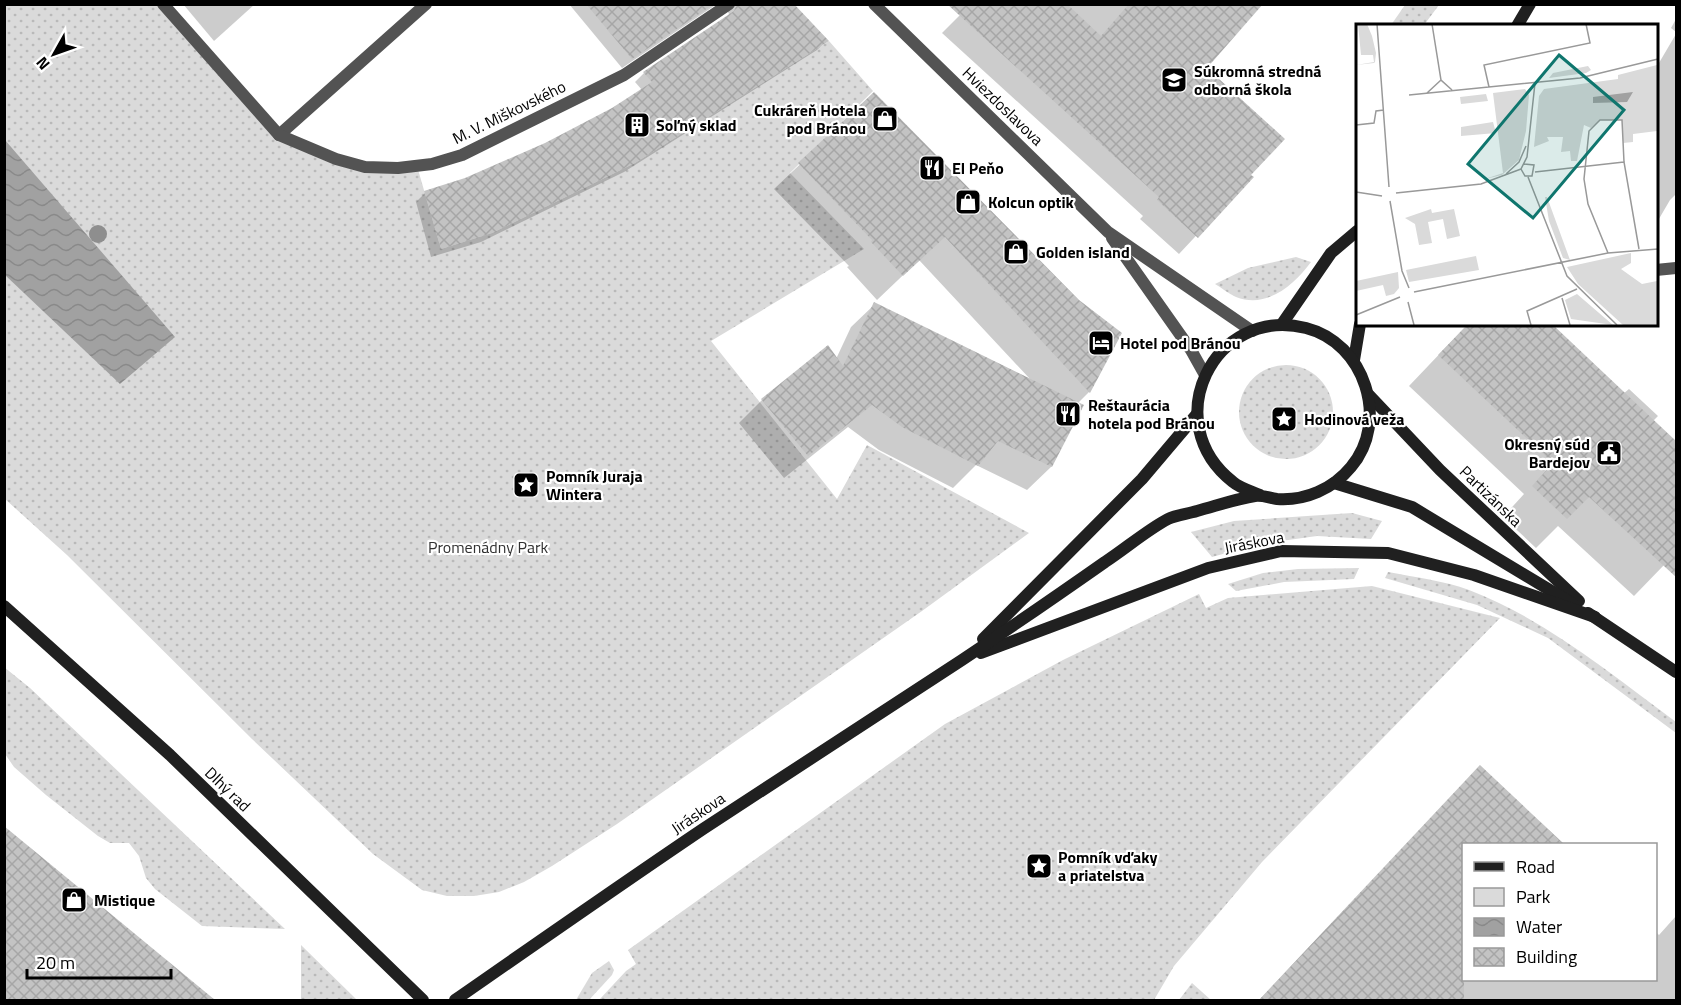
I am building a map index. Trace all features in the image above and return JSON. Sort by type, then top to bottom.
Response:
[{"type":"street","name":"M. V. Miškovského","points":[[163,4],[279,135],[336,159],[365,167],[398,168],[432,164],[462,155],[624,75],[729,4]]},
{"type":"street","points":[[279,135],[426,4]]},
{"type":"street","name":"Hviezdoslavova","points":[[874,4],[1108,232],[1252,331]]},
{"type":"street","points":[[1518,24],[1530,4]]},
{"type":"street","name":"Hviezdoslavova","points":[[1108,232],[1191,350],[1205,375]]},
{"type":"street","points":[[1282,324],[1331,253],[1356,232]]},
{"type":"street","points":[[1657,270],[1677,268]]},
{"type":"street","points":[[1282,324],[1309,329],[1334,341],[1354,360],[1369,395],[1370,420],[1365,445],[1352,466],[1334,483],[1317,493],[1298,498],[1278,499],[1260,495],[1234,484],[1215,465],[1202,441],[1197,414],[1198,395],[1205,375],[1216,356],[1232,341],[1252,331],[1282,324]]},
{"type":"street","points":[[1354,360],[1360,326]]},
{"type":"street","name":"Partizánska","points":[[1369,395],[1440,470],[1595,617]]},
{"type":"street","name":"Jiráskova","points":[[963,659],[1142,479],[1197,414]]},
{"type":"street","name":"Partizánska","points":[[1334,483],[1412,507],[1595,617],[1677,672]]},
{"type":"street","name":"Jiráskova","points":[[455,1000],[703,829],[963,659],[1169,519],[1260,495]]},
{"type":"street","name":"Jiráskova","points":[[963,659],[1208,568],[1281,551],[1388,553],[1474,574],[1595,617]]},
{"type":"street","name":"Dlhý rad","points":[[4,606],[170,755],[423,1000]]},
{"type":"green space","points":[[1405,4],[1439,5],[1425,24],[1392,24]]},
{"type":"green space","name":"Promenádny Park","points":[[4,5],[162,5],[279,135],[336,159],[417,166],[441,249],[492,233],[635,163],[829,41],[873,91],[790,173],[864,249],[711,341],[837,499],[867,445],[1029,533],[922,611],[617,824],[552,866],[524,882],[499,892],[474,896],[447,896],[422,890],[373,854],[252,739],[67,555],[5,499]]},
{"type":"green space","points":[[1296,257],[1311,262],[1288,286],[1269,297],[1247,300],[1233,296],[1215,284],[1248,268]]},
{"type":"green space","points":[[1286,365],[1304,369],[1319,379],[1329,394],[1333,412],[1329,430],[1319,445],[1304,455],[1286,459],[1268,455],[1253,445],[1243,430],[1239,412],[1243,394],[1253,379],[1268,369]]},
{"type":"green space","points":[[1352,513],[1382,521],[1371,539],[1317,536],[1259,544],[1212,557],[1191,532],[1234,521]]},
{"type":"green space","points":[[1359,568],[1354,579],[1284,582],[1236,591],[1228,584],[1263,573],[1298,569]]},
{"type":"green space","points":[[1388,572],[1460,587],[1524,616],[1577,649],[1676,722],[1676,733],[1548,638],[1477,605],[1385,578]]},
{"type":"green space","points":[[1372,586],[1500,618],[1262,862],[1174,966],[1154,1000],[599,1000],[626,971],[636,964],[628,950],[945,724],[1063,660],[1199,594],[1206,608],[1228,598]]},
{"type":"green space","points":[[4,667],[30,688],[285,929],[202,926],[155,889],[146,878],[139,856],[129,843],[110,843],[98,836],[14,767],[5,754]]},
{"type":"green space","points":[[301,945],[357,1000],[301,1000]]},
{"type":"green space","points":[[609,961],[614,970],[612,975],[589,1000],[576,1000],[592,973]]},
{"type":"green space","points":[[1192,983],[1211,1000],[1179,1000]]},
{"type":"water","points":[[5,140],[175,337],[120,384],[5,275]]},
{"type":"building","points":[[586,4],[714,4],[632,59]]},
{"type":"building","name":"Soľný sklad","points":[[737,4],[794,4],[829,41],[635,163],[492,233],[441,249],[424,191],[465,178],[545,143],[612,108],[652,82],[643,72],[734,11]]},
{"type":"building","name":"Súkromná stredná odborná škola","points":[[947,4],[1067,4],[1101,36],[1129,4],[1263,4],[1207,68],[1285,139],[1198,238],[1157,200],[1159,197]]},
{"type":"building","points":[[874,92],[1079,300],[1122,333],[1090,393],[945,237],[903,276],[798,163]]},
{"type":"building","points":[[874,302],[1084,405],[1052,467],[998,441],[978,466],[902,427],[872,405],[808,456],[761,399],[828,345],[843,366]]},
{"type":"building","name":"Okresný súd Bardejov","points":[[1466,326],[1554,326],[1677,442],[1677,578],[1589,497],[1567,519],[1532,486],[1553,463],[1438,355]]},
{"type":"building","points":[[1480,765],[1563,843],[1462,843],[1464,1000],[1259,1000]]},
{"type":"building","points":[[4,826],[123,924],[215,1000],[4,1000]]},
{"type":"place","name":"Súkromná stredná odborná škola","points":[[1174,80]]},
{"type":"place","name":"Cukráreň Hotela pod Bránou","points":[[885,119]]},
{"type":"place","name":"Soľný sklad","points":[[637,125]]},
{"type":"place","name":"El Peňo","points":[[932,168]]},
{"type":"place","name":"Kolcun optik","points":[[968,202]]},
{"type":"place","name":"Golden island","points":[[1016,252]]},
{"type":"place","name":"Hotel pod Bránou","points":[[1101,343]]},
{"type":"place","name":"Reštaurácia hotela pod Bránou","points":[[1068,414]]},
{"type":"place","name":"Hodinová veža","points":[[1284,419]]},
{"type":"place","name":"Okresný súd Bardejov","points":[[1609,453]]},
{"type":"place","name":"Pomník Juraja Wintera","points":[[526,485]]},
{"type":"place","name":"Pomník vďaky a priatelstva","points":[[1039,866]]},
{"type":"place","name":"Mistique","points":[[74,900]]}]
